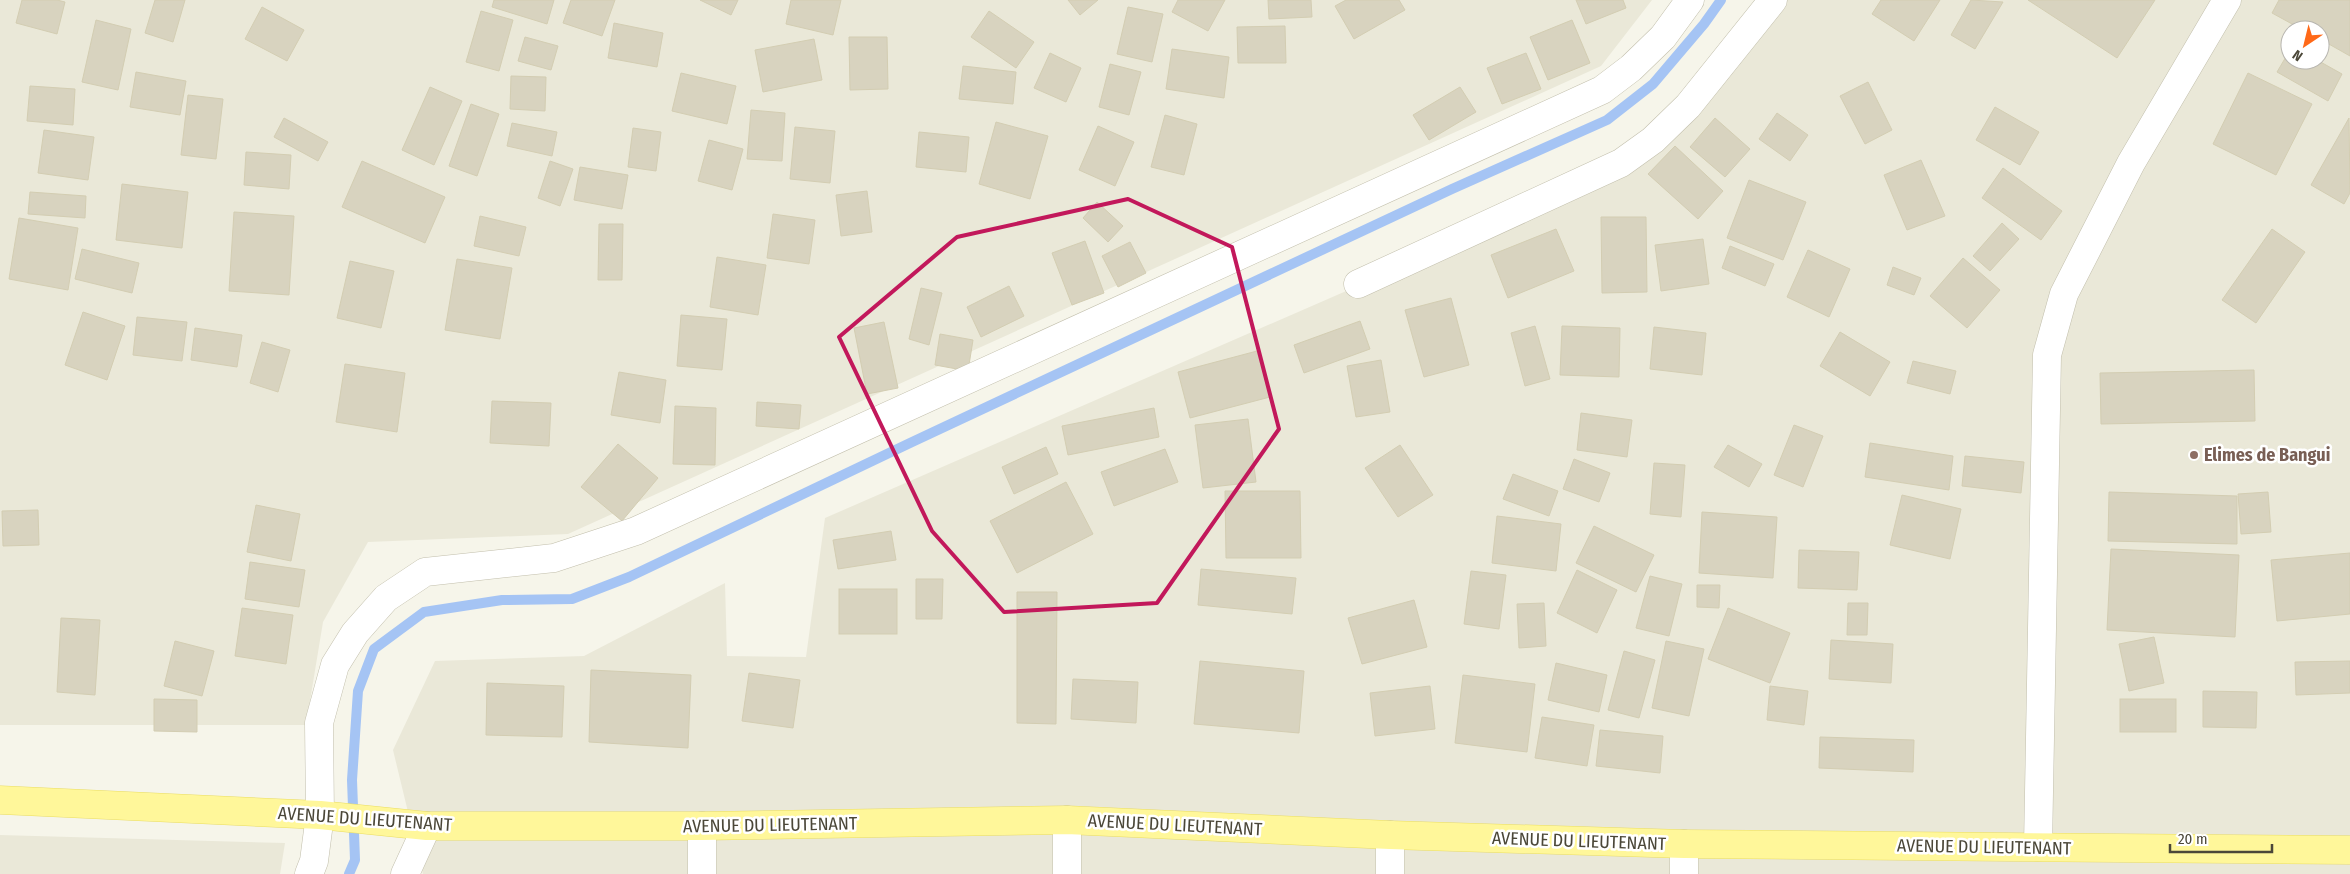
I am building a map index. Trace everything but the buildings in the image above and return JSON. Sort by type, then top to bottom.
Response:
[{"type":"main road","name":"AVENUE DU LIEUTENANT","points":[[0,800],[320,815],[415,824],[702,826],[1067,820],[1390,835],[1684,844],[2350,850]]},
{"type":"street","points":[[309,874],[314,861],[320,815],[319,723],[335,665],[355,633],[386,598],[425,572],[554,558],[636,531],[1602,90],[1631,68],[1663,37],[1690,0]]},
{"type":"street","points":[[1358,284],[1621,163],[1653,140],[1688,106],[1773,0]]},
{"type":"street","points":[[2038,847],[2047,355],[2064,294],[2131,162],[2227,0]]},
{"type":"street","points":[[1067,820],[1067,874]]},
{"type":"street","points":[[405,874],[415,824]]},
{"type":"street","points":[[702,826],[702,874]]},
{"type":"street","points":[[1390,835],[1390,874]]},
{"type":"street","points":[[1684,844],[1684,874]]},
{"type":"highlighted area","points":[[1128,199],[1232,247],[1279,429],[1157,603],[1004,612],[932,531],[839,337],[957,237]]},
{"type":"shaded area","points":[[0,0],[1652,0],[1601,66],[568,534],[368,542],[323,622],[306,725],[0,725]]},
{"type":"shaded area","points":[[1758,0],[2350,0],[2350,874],[423,874],[393,750],[435,661],[584,656],[725,583],[727,656],[806,657],[825,518],[1578,190],[1716,65]]},
{"type":"shaded area","points":[[0,835],[285,843],[280,874],[0,874]]},
{"type":"waterway","points":[[349,874],[355,860],[352,780],[358,691],[374,649],[424,612],[502,600],[572,599],[629,577],[1452,189],[1607,120],[1653,84],[1704,24],[1721,0]]},
{"type":"place","name":"Elimes de Bangui","points":[[2194,455]]}]
